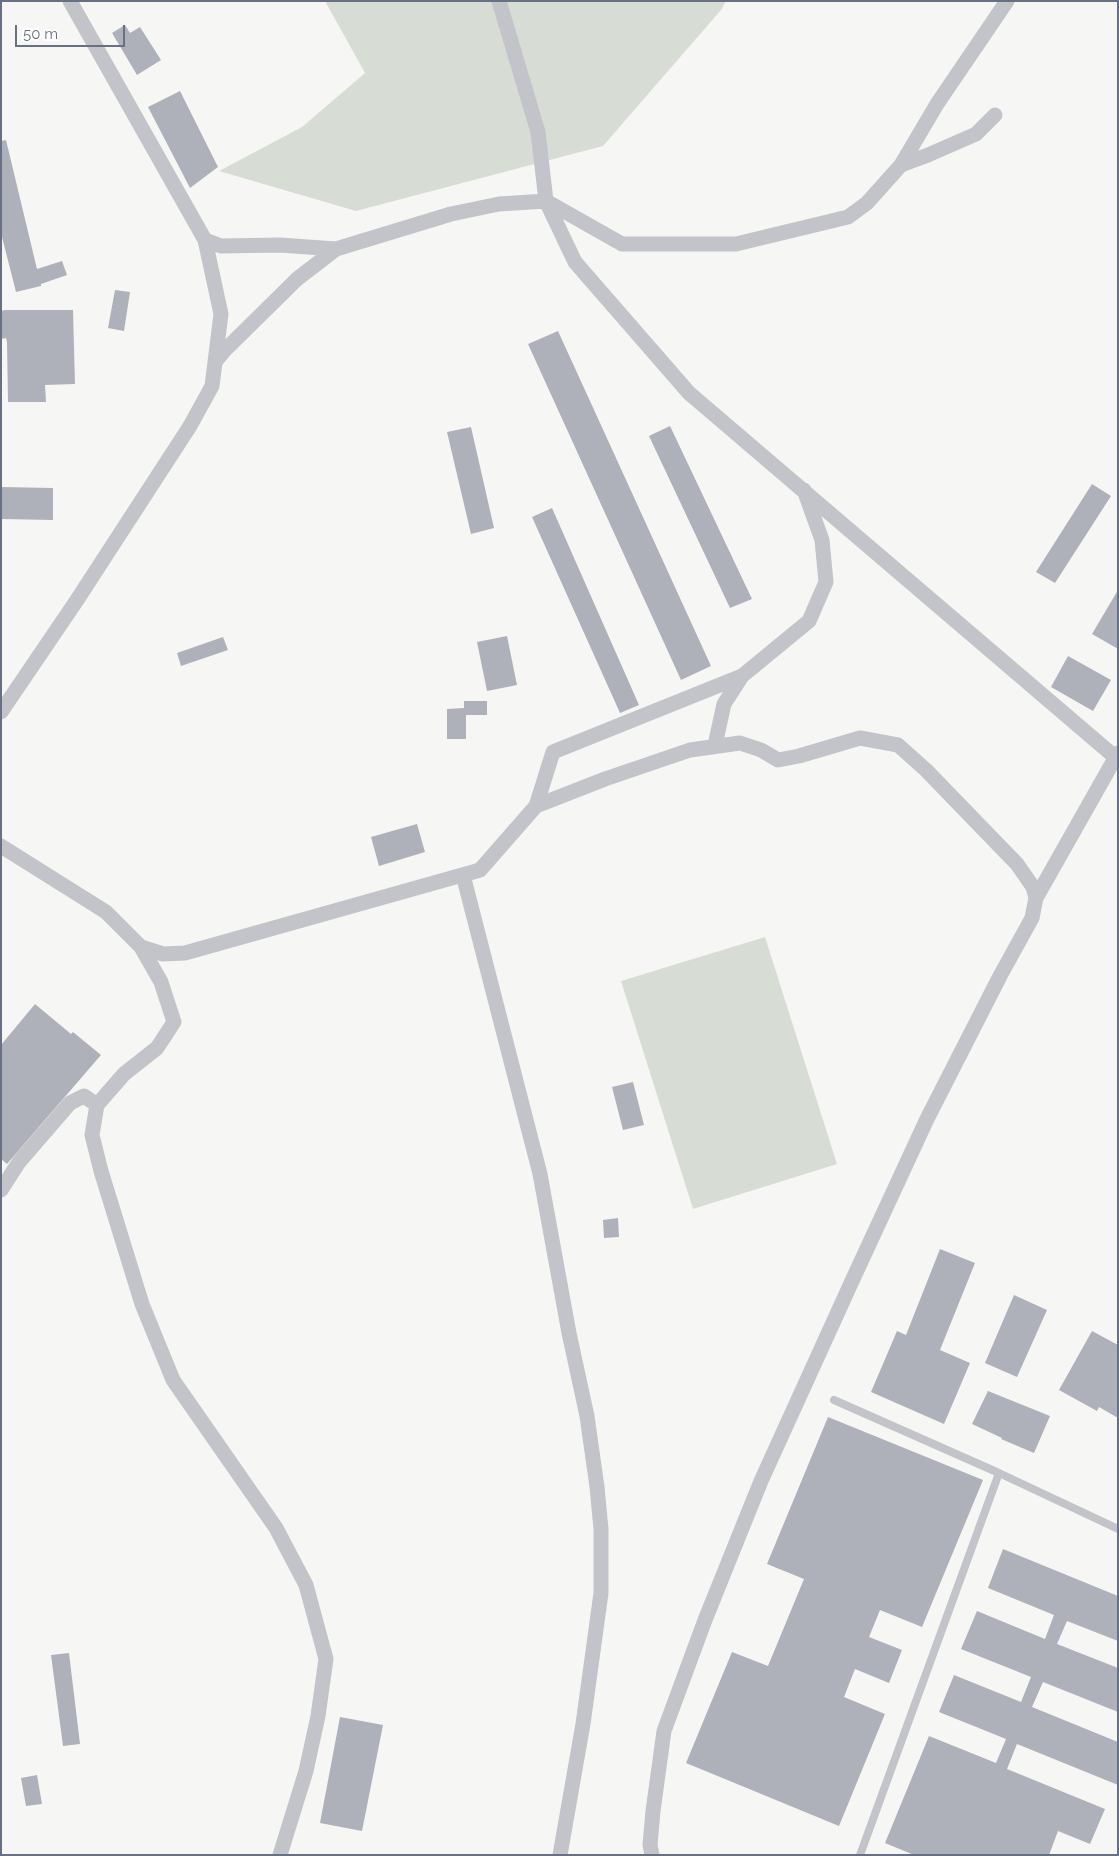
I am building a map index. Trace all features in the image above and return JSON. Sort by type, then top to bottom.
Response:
[{"type":"street","points":[[1,712],[77,600],[190,426],[212,386],[221,314],[205,240],[70,1]]},
{"type":"street","points":[[500,1],[538,132],[546,201],[575,262],[689,393],[1117,755],[1036,898],[1032,918],[926,1119],[761,1481],[704,1620],[664,1730],[653,1810],[650,1845],[652,1855]]},
{"type":"street","points":[[205,240],[221,246],[280,246],[336,249],[451,214],[499,204],[546,201],[622,244],[736,244],[848,217],[867,203],[901,165],[937,104],[1007,1]]},
{"type":"street","points":[[901,165],[976,134],[995,115]]},
{"type":"street","points":[[215,362],[297,279],[336,249]]},
{"type":"street","points":[[140,947],[163,954],[184,953],[480,870],[536,806],[553,752],[742,676],[809,621],[826,582],[822,540],[803,489]]},
{"type":"street","points":[[715,745],[724,704],[742,676]]},
{"type":"street","points":[[536,806],[605,778],[690,750],[740,743],[761,750],[778,760],[799,756],[860,738],[898,745],[926,770],[1017,864],[1033,887],[1036,898]]},
{"type":"street","points":[[1,846],[106,912],[140,947],[161,982],[174,1022],[157,1048],[124,1074],[98,1105],[92,1135],[101,1171],[142,1304],[173,1380],[276,1528],[306,1585],[326,1659],[318,1716],[306,1770],[280,1855]]},
{"type":"street","points":[[462,875],[540,1174],[569,1334],[587,1416],[597,1487],[601,1529],[601,1593],[584,1724],[560,1855]]},
{"type":"street","points":[[1,1190],[19,1162],[70,1103],[84,1096],[98,1105]]},
{"type":"lane","points":[[834,1400],[999,1473],[1118,1529]]},
{"type":"lane","points":[[860,1855],[999,1473]]},
{"type":"shaded area","points":[[325,1],[726,1],[721,10],[603,146],[356,211],[219,171],[302,127],[365,73]]},
{"type":"shaded area","points":[[765,937],[837,1164],[693,1209],[621,981]]},
{"type":"building","points":[[125,25],[130,33],[140,27],[161,60],[137,75],[112,33]]},
{"type":"building","points":[[180,91],[218,167],[190,188],[148,107]]},
{"type":"building","points":[[6,140],[37,269],[62,261],[67,275],[41,284],[41,286],[16,292],[1,233],[1,141]]},
{"type":"building","points":[[115,290],[130,292],[124,331],[108,328]]},
{"type":"building","points":[[73,310],[75,384],[45,385],[46,402],[8,402],[7,342],[6,338],[1,339],[1,311]]},
{"type":"building","points":[[558,331],[711,666],[681,680],[528,344]]},
{"type":"building","points":[[670,426],[752,599],[730,608],[649,436]]},
{"type":"building","points":[[471,427],[494,528],[471,534],[447,432]]},
{"type":"building","points":[[1092,484],[1111,496],[1055,583],[1036,572]]},
{"type":"building","points":[[1,487],[53,488],[53,520],[1,519]]},
{"type":"building","points":[[552,508],[639,705],[620,713],[532,517]]},
{"type":"building","points":[[1118,590],[1118,649],[1092,634]]},
{"type":"building","points":[[507,636],[517,685],[487,691],[477,642]]},
{"type":"building","points":[[223,637],[228,650],[181,666],[177,653]]},
{"type":"building","points":[[1068,656],[1111,680],[1093,711],[1051,687]]},
{"type":"building","points":[[464,701],[487,701],[487,715],[466,715],[466,739],[447,739],[447,709],[464,708]]},
{"type":"building","points":[[417,824],[425,852],[379,866],[371,837]]},
{"type":"building","points":[[35,1004],[71,1034],[73,1032],[101,1055],[7,1164],[1,1159],[1,1045]]},
{"type":"building","points":[[633,1082],[644,1125],[623,1130],[612,1087]]},
{"type":"building","points":[[618,1218],[619,1237],[604,1238],[603,1220]]},
{"type":"building","points":[[940,1249],[975,1263],[940,1350],[970,1363],[944,1424],[871,1392],[897,1331],[906,1335]]},
{"type":"building","points":[[1014,1295],[1047,1310],[1017,1377],[985,1363]]},
{"type":"building","points":[[1092,1331],[1118,1345],[1118,1418],[1099,1407],[1097,1411],[1059,1390]]},
{"type":"building","points":[[988,1391],[1050,1416],[1034,1453],[972,1424]]},
{"type":"building","points":[[828,1417],[983,1480],[922,1627],[880,1610],[869,1637],[902,1650],[889,1683],[855,1669],[844,1697],[885,1714],[839,1826],[686,1763],[732,1652],[768,1666],[804,1579],[767,1564]]},
{"type":"building","points":[[1003,1549],[1118,1596],[1118,1641],[1067,1621],[1057,1644],[1118,1668],[1118,1712],[1043,1682],[1032,1707],[1118,1742],[1118,1785],[1017,1744],[1007,1769],[1105,1809],[1090,1844],[1058,1831],[1049,1855],[914,1855],[885,1843],[929,1736],[996,1763],[1006,1739],[939,1712],[954,1675],[1021,1702],[1031,1677],[961,1649],[977,1611],[1045,1639],[1054,1615],[988,1588]]},
{"type":"building","points":[[69,1653],[80,1744],[63,1746],[51,1655]]},
{"type":"building","points":[[340,1717],[383,1725],[362,1831],[320,1823]]},
{"type":"building","points":[[37,1775],[42,1804],[26,1806],[21,1778]]}]
